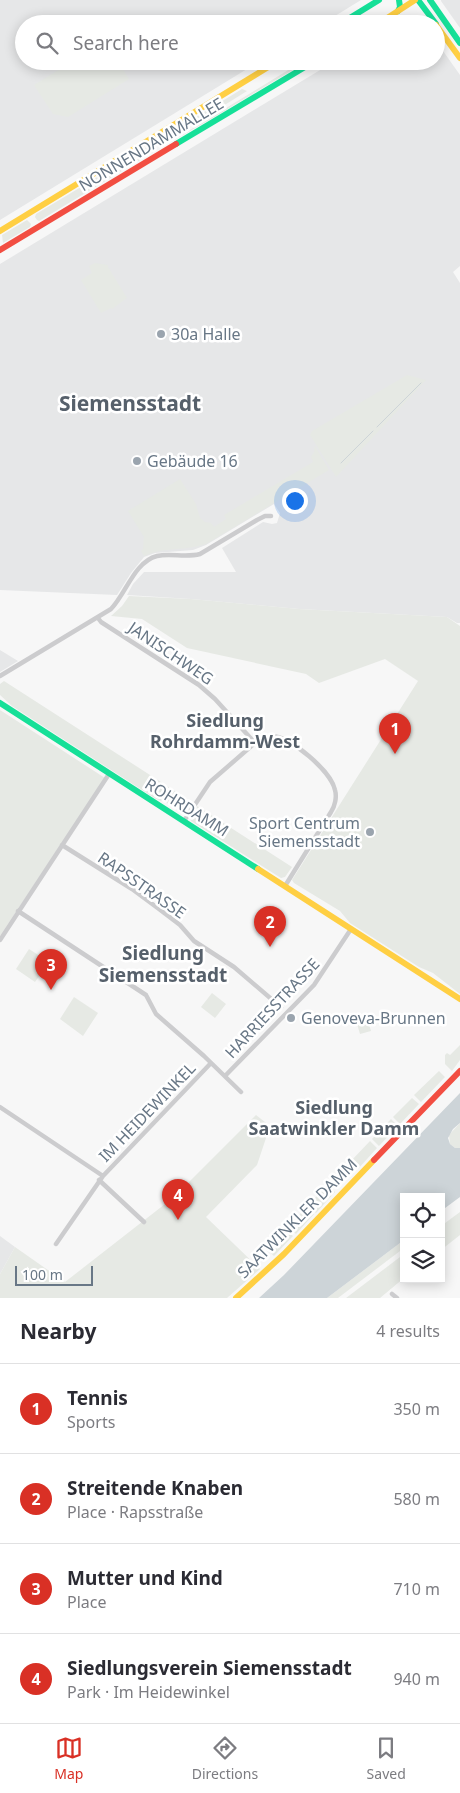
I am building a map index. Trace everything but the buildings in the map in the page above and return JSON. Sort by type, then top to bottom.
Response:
[{"type":"main road","points":[[355,15],[379,0]]},
{"type":"main road","points":[[398,11],[400,7],[399,0]]},
{"type":"main road","points":[[392,15],[417,0],[429,15]]},
{"type":"main road","points":[[430,0],[440,15]]},
{"type":"main road","points":[[445,22],[460,43]]},
{"type":"main road","points":[[445,37],[460,58]]},
{"type":"main road","name":"NONNENDAMMALLEE","points":[[0,231],[263,70]]},
{"type":"main road","name":"NONNENDAMMALLEE","points":[[0,250],[300,70]]},
{"type":"main road","name":"ROHRDAMM","points":[[0,703],[460,999]]},
{"type":"main road","name":"SAATWINKLER DAMM","points":[[236,1298],[284,1254],[460,1071]]},
{"type":"street","points":[[0,676],[98,618],[115,605],[140,568],[152,558],[163,555],[200,554],[265,516],[271,516]]},
{"type":"street","name":"JANISCHWEG","points":[[98,618],[101,622],[207,691],[255,743]]},
{"type":"street","points":[[184,821],[210,782],[262,738],[271,736],[282,738],[292,744],[326,774],[336,792],[335,804],[331,812],[285,886]]},
{"type":"street","points":[[0,940],[109,774]]},
{"type":"street","name":"RAPSSTRASSE","points":[[62,845],[163,912],[194,941],[234,967],[276,1003]]},
{"type":"street","points":[[18,911],[146,995],[156,1014],[241,1092]]},
{"type":"street","name":"HARRIESSTRASSE","points":[[225,1076],[324,971],[351,929]]},
{"type":"street","points":[[282,1009],[286,1013]]},
{"type":"street","name":"IM HEIDEWINKEL","points":[[101,1178],[211,1063]]},
{"type":"street","name":"IM HEIDEWINKEL","points":[[0,1107],[101,1178],[144,1222]]},
{"type":"street","points":[[56,1244],[101,1178]]},
{"type":"street","points":[[392,1294],[397,1298]]},
{"type":"shaded area","points":[[0,0],[361,0],[337,15],[15,15],[15,70],[245,70],[0,220]]},
{"type":"shaded area","points":[[460,0],[460,28],[441,1]]},
{"type":"shaded area","points":[[445,54],[460,75],[460,266],[453,272],[460,283],[460,623],[447,617],[299,609],[127,595],[133,584],[144,572],[236,572],[222,548],[263,522],[277,523],[280,513],[274,504],[206,545],[193,550],[155,553],[144,557],[117,595],[0,590],[0,264],[320,70],[445,70]]},
{"type":"shaded area","points":[[58,70],[124,70],[129,79],[68,117],[53,114],[34,85]]},
{"type":"shaded area","points":[[288,70],[293,70],[211,119],[167,144]]},
{"type":"shaded area","points":[[242,89],[247,91],[199,121],[193,119]]},
{"type":"shaded area","points":[[151,145],[155,151],[39,221],[35,217],[36,214]]},
{"type":"shaded area","points":[[27,220],[31,224],[30,227],[3,243],[2,235]]},
{"type":"shaded area","points":[[95,263],[108,265],[127,298],[112,309],[101,313],[81,280],[92,273],[89,266]]},
{"type":"shaded area","points":[[407,375],[426,380],[336,477],[310,435],[312,431]]},
{"type":"shaded area","points":[[315,446],[329,470],[206,544],[190,548],[159,551],[144,556],[141,551],[143,549],[144,537],[128,511],[180,479],[196,504],[200,518],[205,522],[211,523],[214,527],[226,519],[224,515],[313,462],[311,457]]},
{"type":"shaded area","points":[[129,596],[191,599],[299,609],[447,617],[460,626],[460,994],[433,973],[419,967],[350,923],[340,911],[292,880],[418,681],[385,659],[319,683],[306,674],[187,648],[142,619],[111,616]]},
{"type":"shaded area","points":[[0,650],[18,661],[0,672]]},
{"type":"shaded area","points":[[4,681],[192,802],[184,814],[169,804],[156,799],[12,706],[0,695],[0,684]]},
{"type":"shaded area","points":[[0,710],[105,778],[0,936]]},
{"type":"shaded area","points":[[197,806],[292,867],[285,877],[281,878],[191,821],[190,818]]},
{"type":"shaded area","points":[[29,949],[49,962],[35,982],[16,969]]},
{"type":"shaded area","points":[[212,993],[226,1004],[215,1018],[201,1007]]},
{"type":"shaded area","points":[[74,997],[98,1013],[83,1036],[60,1019]]},
{"type":"shaded area","points":[[366,1014],[371,1031],[360,1034],[355,1017]]},
{"type":"shaded area","points":[[460,1045],[460,1060],[452,1071],[445,1064],[445,1055],[447,1053],[450,1055]]},
{"type":"shaded area","points":[[439,1071],[445,1077],[421,1102],[414,1095]]},
{"type":"shaded area","points":[[460,1093],[460,1123],[453,1129],[448,1138],[450,1144],[455,1148],[460,1148],[460,1197],[445,1208],[445,1193],[400,1193],[400,1243],[327,1298],[259,1298],[284,1275]]},
{"type":"shaded area","points":[[412,1098],[419,1104],[400,1124],[393,1117]]},
{"type":"shaded area","points":[[256,1115],[270,1126],[257,1165],[206,1217],[260,1269],[227,1298],[0,1298],[0,1274],[15,1247],[65,1282],[174,1197]]},
{"type":"shaded area","points":[[391,1119],[398,1126],[379,1146],[372,1139]]},
{"type":"shaded area","points":[[460,1123],[460,1148],[455,1148],[450,1144],[449,1135]]},
{"type":"shaded area","points":[[370,1141],[377,1148],[358,1169],[350,1162]]},
{"type":"shaded area","points":[[328,1185],[335,1192],[316,1213],[308,1205]]},
{"type":"shaded area","points":[[307,1207],[314,1214],[296,1234],[288,1226]]},
{"type":"shaded area","points":[[460,1212],[460,1235],[445,1247],[445,1238],[445,1223]]},
{"type":"shaded area","points":[[286,1229],[293,1236],[274,1256],[266,1249]]},
{"type":"shaded area","points":[[0,1236],[15,1247],[0,1274]]},
{"type":"shaded area","points":[[400,1243],[400,1251],[338,1298],[327,1298]]},
{"type":"shaded area","points":[[400,1257],[400,1281],[380,1298],[346,1298]]},
{"type":"waterway","points":[[377,427],[421,383]]},
{"type":"waterway","points":[[341,463],[373,431]]},
{"type":"tunnel","points":[[276,1003],[282,1009]]},
{"type":"traffic: fast","points":[[355,15],[379,0]]},
{"type":"traffic: fast","points":[[398,11],[400,7],[399,0]]},
{"type":"traffic: fast","points":[[418,0],[429,15]]},
{"type":"traffic: fast","points":[[430,0],[440,15]]},
{"type":"traffic: fast","points":[[445,22],[460,43]]},
{"type":"traffic: fast","points":[[176,144],[300,70]]},
{"type":"traffic: fast","points":[[0,703],[258,869]]},
{"type":"traffic: slow","points":[[392,15],[415,0]]},
{"type":"traffic: slow","points":[[445,37],[460,58]]},
{"type":"traffic: slow","points":[[0,231],[263,70]]},
{"type":"traffic: slow","points":[[258,869],[460,999]]},
{"type":"traffic: slow","points":[[236,1298],[284,1254],[374,1160]]},
{"type":"traffic: jam","points":[[0,250],[176,144]]},
{"type":"traffic: jam","points":[[374,1160],[460,1071]]},
{"type":"place","name":"30a Halle","points":[[161,334]]},
{"type":"place","name":"Gebäude 16","points":[[137,461]]},
{"type":"place","name":"Tennis","points":[[395,754]]},
{"type":"place","name":"Sport Centrum Siemensstadt","points":[[370,832]]},
{"type":"place","name":"Streitende Knaben","points":[[270,947]]},
{"type":"place","name":"Mutter und Kind","points":[[51,990]]},
{"type":"place","name":"Genoveva-Brunnen","points":[[291,1018]]},
{"type":"place","name":"Siedlungsverein Siemensstadt","points":[[178,1220]]},
{"type":"district","name":"Siemensstadt","points":[[130,403]]},
{"type":"district","name":"Siedlung Rohrdamm-West","points":[[225,730]]},
{"type":"district","name":"Siedlung Siemensstadt","points":[[163,964]]},
{"type":"district","name":"Siedlung Saatwinkler Damm","points":[[334,1117]]}]
